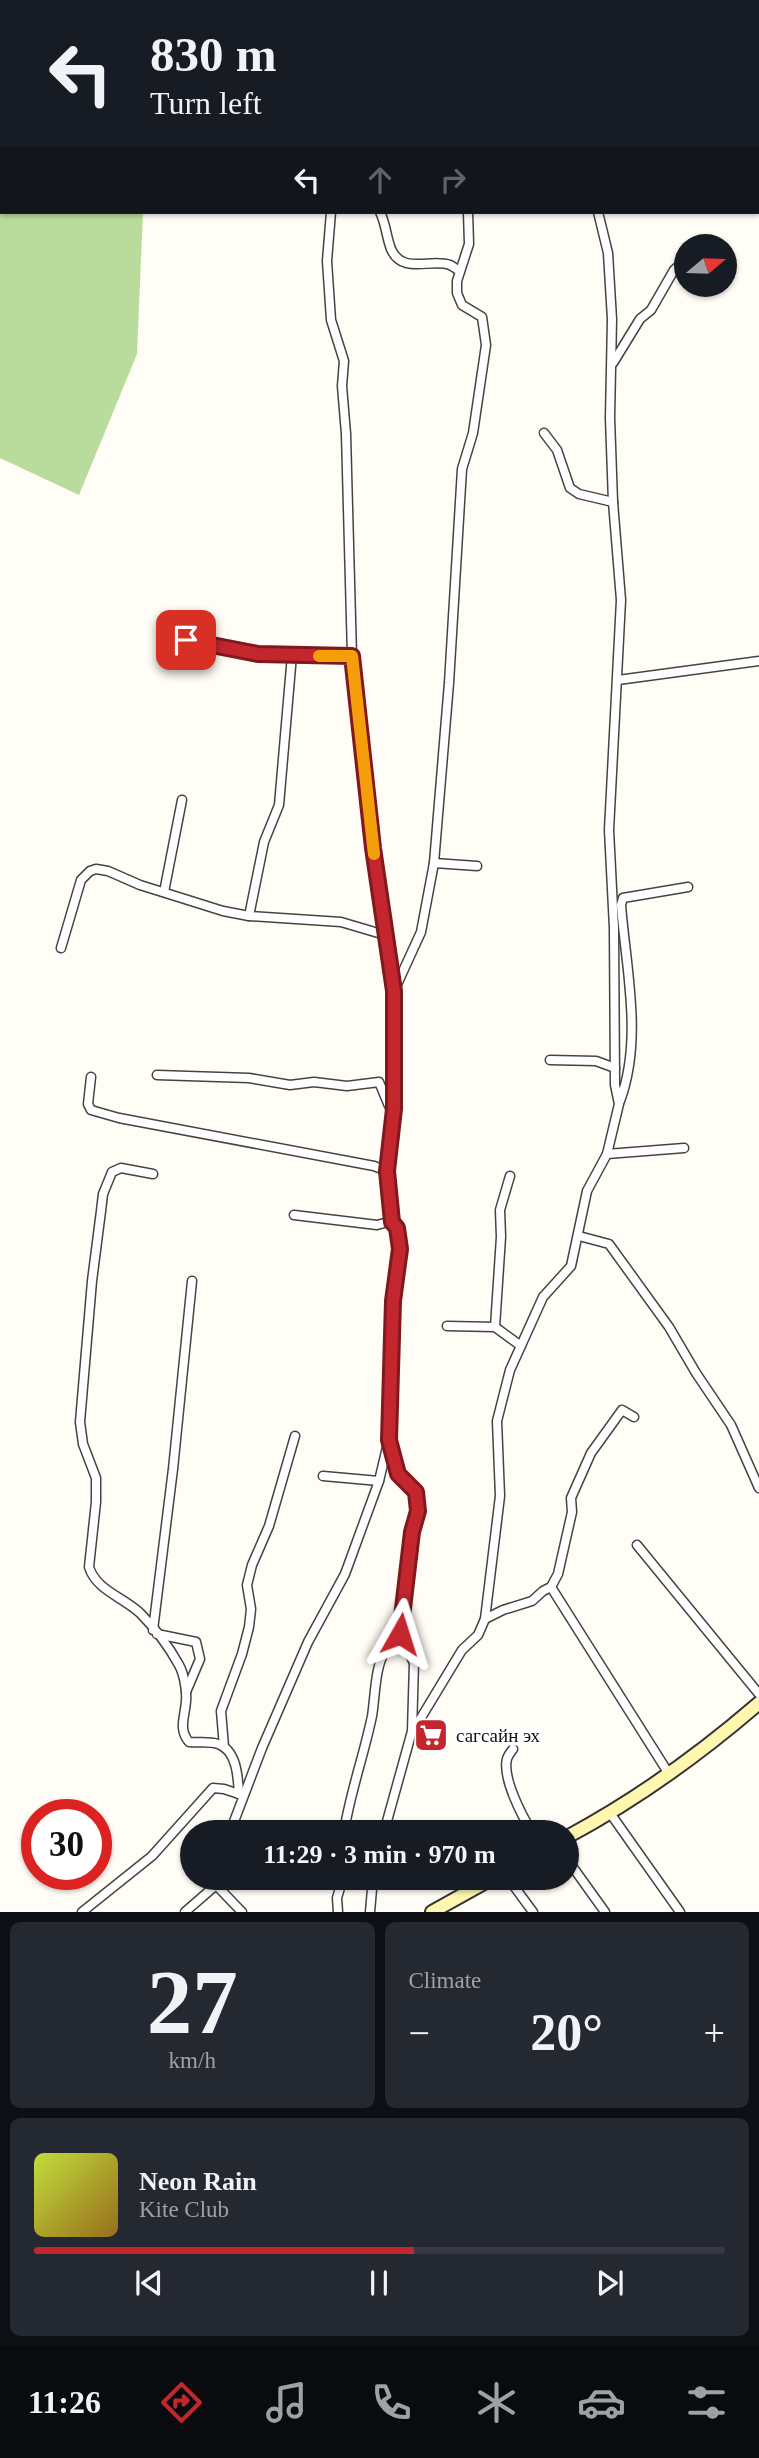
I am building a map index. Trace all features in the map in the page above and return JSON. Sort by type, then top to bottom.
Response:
[{"type":"main road","points":[[579,1831],[610,1814],[668,1774],[759,1703]]},
{"type":"main road","points":[[432,1912],[448,1909],[476,1890]]},
{"type":"street","points":[[234,1820],[242,1795],[308,1642],[345,1574],[379,1481],[389,1440],[393,1301],[400,1249],[397,1228],[392,1222],[387,1171],[394,1109],[394,991],[352,656],[346,434],[342,386],[344,361],[331,320],[327,261],[331,214]]},
{"type":"street","points":[[381,214],[391,250],[400,260],[412,265],[449,265],[460,271]]},
{"type":"street","points":[[394,991],[421,932],[434,863],[449,683],[462,469],[472,433],[486,345],[482,317],[462,304],[457,293],[460,271],[469,244],[468,214]]},
{"type":"street","points":[[598,214],[608,253],[612,319],[610,418],[621,600],[609,830],[618,1104]]},
{"type":"street","points":[[611,365],[640,319],[651,310],[674,270]]},
{"type":"street","points":[[544,433],[557,450],[570,488],[579,495],[613,502]]},
{"type":"street","points":[[186,640],[233,650],[352,656]]},
{"type":"street","points":[[249,916],[264,842],[279,805],[292,655]]},
{"type":"street","points":[[618,680],[759,661]]},
{"type":"street","points":[[164,892],[182,800]]},
{"type":"street","points":[[434,863],[477,866]]},
{"type":"street","points":[[61,948],[81,880],[90,871],[107,871],[140,885],[223,911],[249,916],[341,922],[385,935]]},
{"type":"street","points":[[412,1731],[461,1650],[478,1636],[485,1619],[499,1496],[497,1421],[510,1370],[543,1297],[571,1266],[587,1191],[607,1154],[618,1104],[629,1077],[632,1043],[621,905],[623,898],[688,887]]},
{"type":"street","points":[[614,928],[624,945]]},
{"type":"street","points":[[551,1060],[596,1061],[615,1068]]},
{"type":"street","points":[[157,1075],[249,1079],[289,1085],[314,1082],[347,1086],[379,1082],[389,1106],[394,1109]]},
{"type":"street","points":[[91,1077],[88,1104],[91,1110],[119,1118],[374,1166],[387,1171]]},
{"type":"street","points":[[607,1154],[684,1148]]},
{"type":"street","points":[[153,1174],[121,1168],[112,1172],[103,1194],[92,1281],[80,1422],[83,1444],[96,1478],[89,1567],[92,1577],[129,1603],[155,1632],[180,1667],[186,1692]]},
{"type":"street","points":[[495,1327],[501,1237],[500,1210],[510,1176]]},
{"type":"street","points":[[294,1215],[377,1225],[392,1222]]},
{"type":"street","points":[[579,1236],[609,1244],[634,1278],[669,1327],[731,1426],[759,1488]]},
{"type":"street","points":[[155,1632],[192,1281]]},
{"type":"street","points":[[447,1326],[495,1327],[521,1346]]},
{"type":"street","points":[[485,1619],[532,1601],[551,1587],[558,1574],[572,1512],[571,1498],[591,1453],[622,1410],[634,1416]]},
{"type":"street","points":[[224,1747],[221,1711],[249,1627],[251,1609],[247,1586],[269,1526],[295,1436]]},
{"type":"street","points":[[387,1820],[412,1731],[414,1663],[400,1634],[412,1532],[418,1511],[416,1492],[398,1474],[389,1440]]},
{"type":"street","points":[[323,1476],[379,1481]]},
{"type":"street","points":[[637,1545],[759,1694]]},
{"type":"street","points":[[551,1587],[668,1774]]},
{"type":"street","points":[[155,1632],[196,1642],[200,1659],[186,1692],[182,1729],[184,1736],[189,1742],[209,1742],[224,1747],[231,1755],[238,1773],[242,1795]]},
{"type":"street","points":[[346,1820],[372,1715],[381,1663],[386,1652],[396,1644],[404,1644]]},
{"type":"street","points":[[513,1749],[506,1760],[509,1781],[514,1799],[525,1820]]},
{"type":"street","points":[[82,1912],[152,1856],[213,1788],[224,1788],[242,1795]]},
{"type":"street","points":[[610,1814],[680,1912]]},
{"type":"street","points":[[579,1876],[605,1912]]},
{"type":"street","points":[[185,1912],[208,1890]]},
{"type":"street","points":[[224,1890],[242,1912]]},
{"type":"street","points":[[338,1912],[339,1890]]},
{"type":"street","points":[[370,1912],[372,1890]]},
{"type":"street","points":[[517,1890],[533,1912]]},
{"type":"green space","points":[[0,214],[143,214],[137,354],[79,495],[0,458]]},
{"type":"slow traffic","points":[[319,656],[352,656],[374,854]]},
{"type":"place","name":"сагсайн эх","points":[[431,1735]]},
{"type":"route","points":[[186,640],[258,654],[352,656],[373,848],[394,991],[394,1109],[387,1171],[392,1222],[397,1228],[400,1249],[393,1301],[389,1440],[398,1474],[416,1492],[418,1511],[412,1532],[400,1634]]}]
